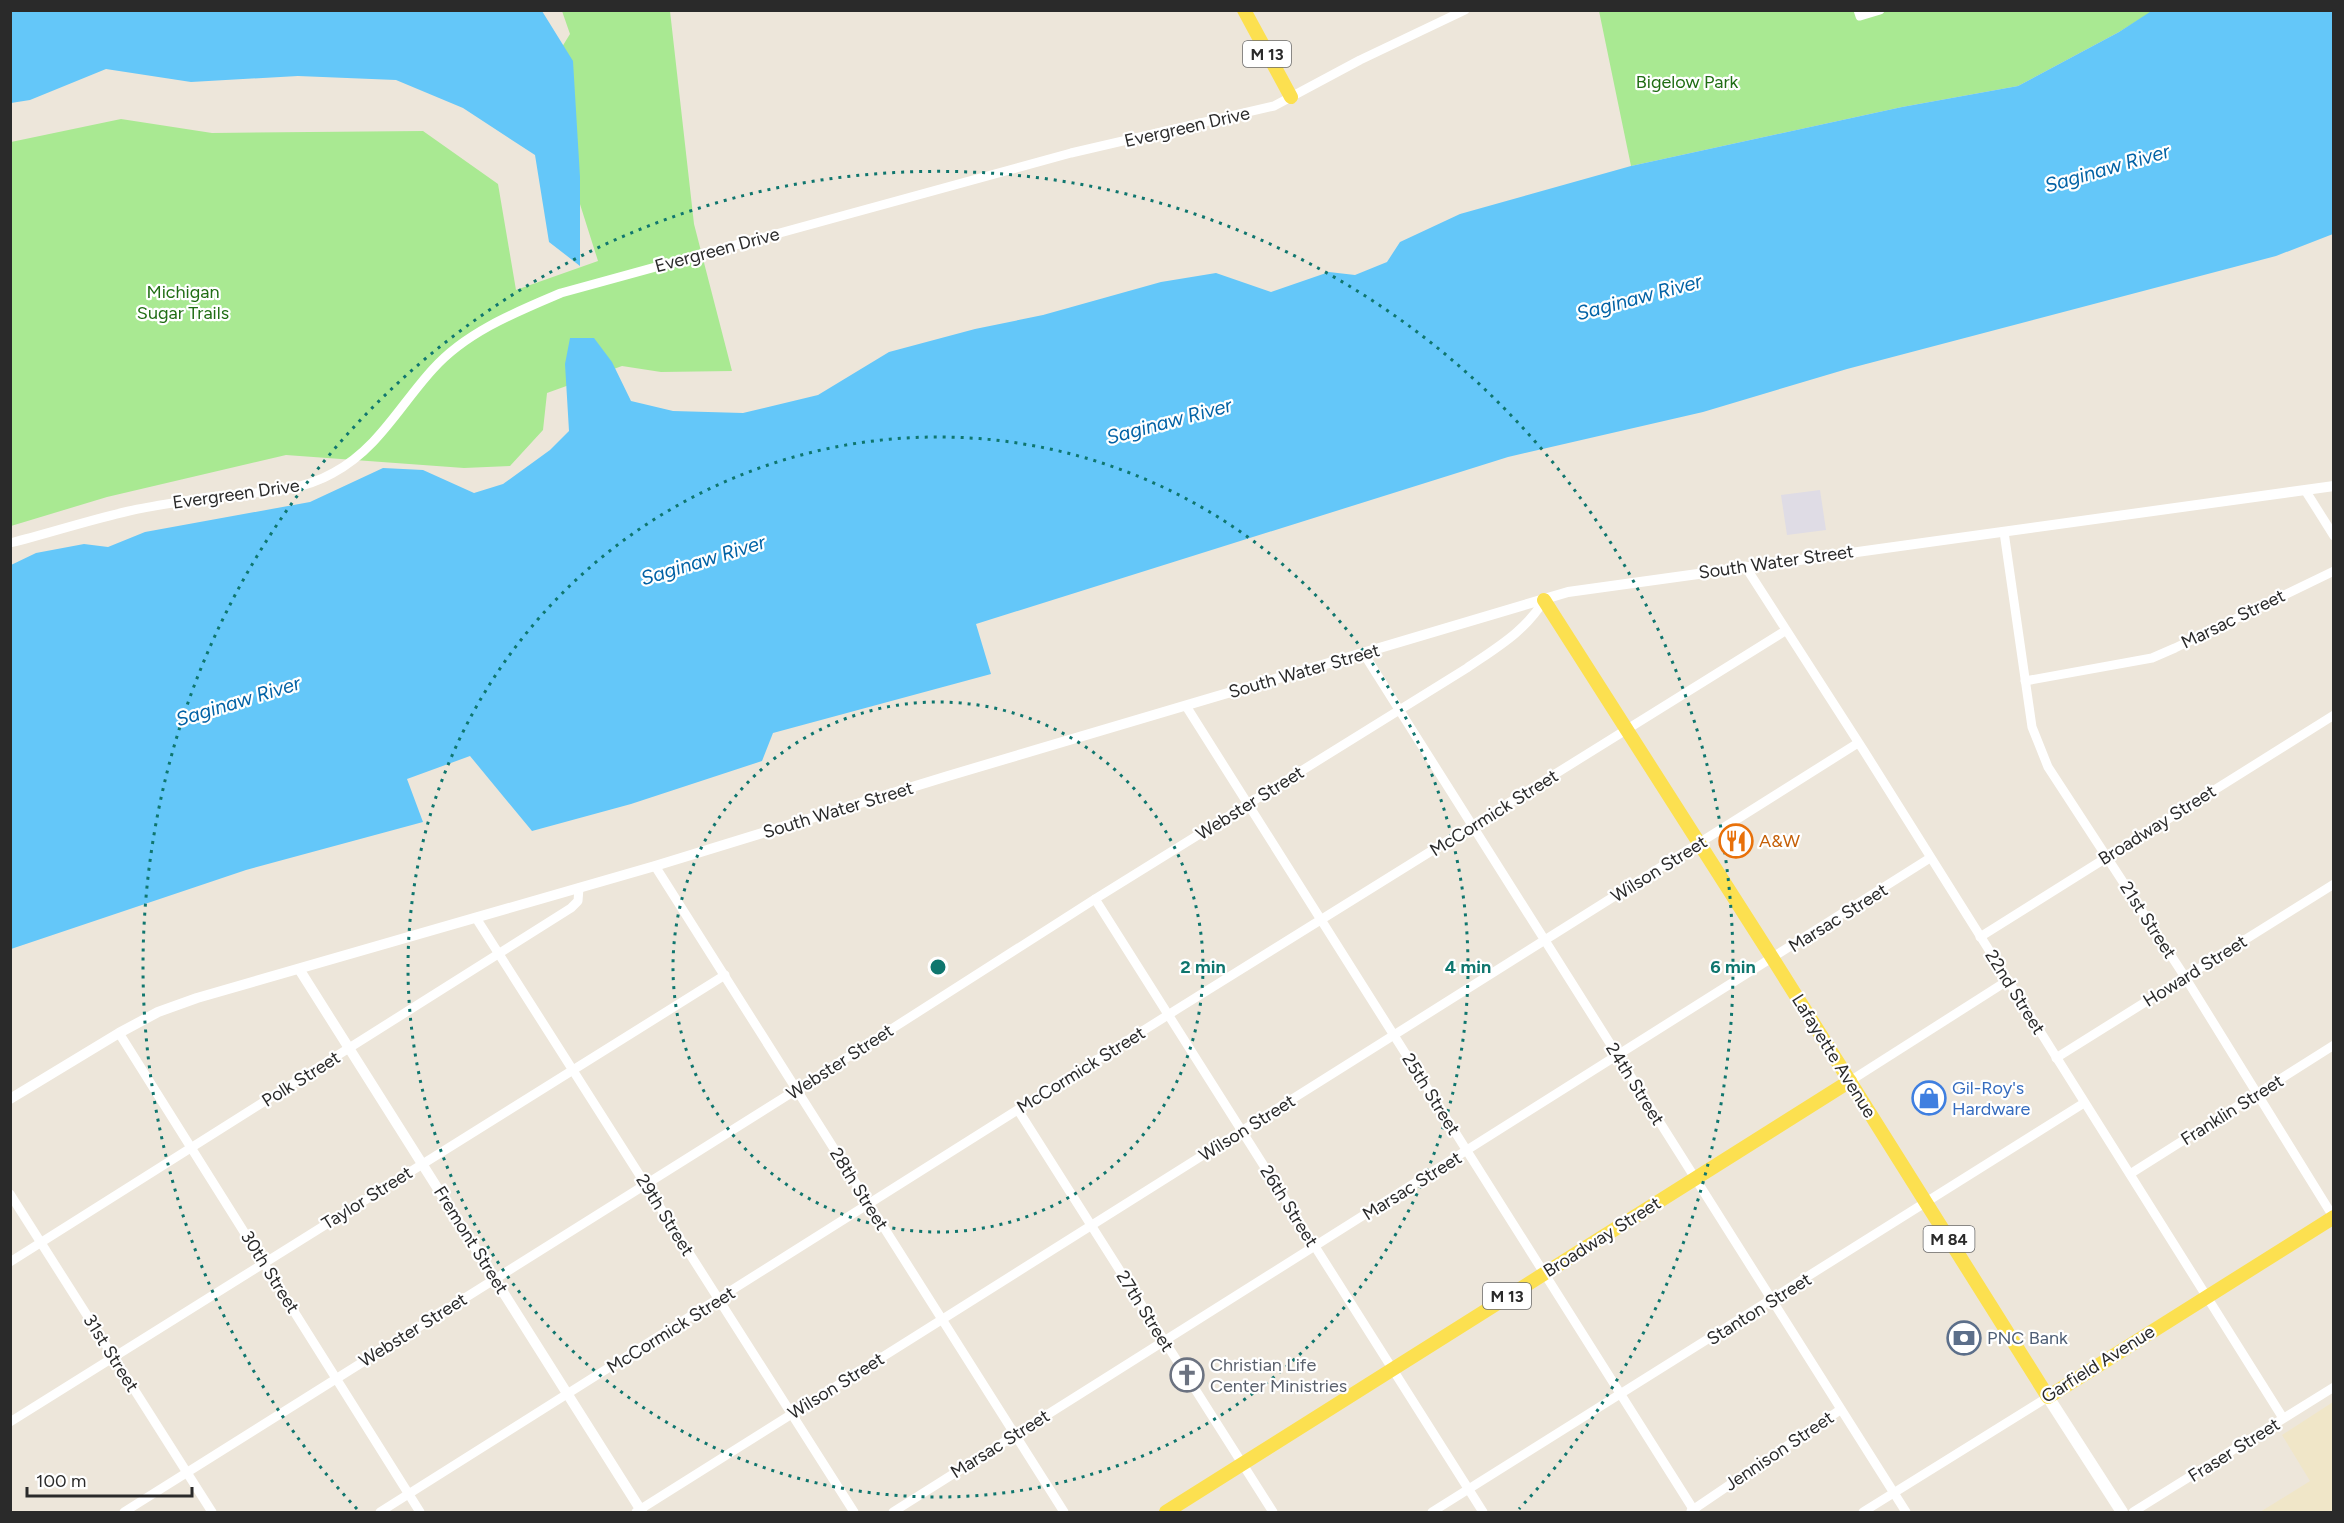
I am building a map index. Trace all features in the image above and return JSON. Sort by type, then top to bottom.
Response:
[{"type":"main road","name":"M 13","points":[[1244,10],[1291,97]]},
{"type":"main road","name":"Lafayette Avenue","points":[[1544,600],[2122,1512]]},
{"type":"main road","name":"Broadway Street","points":[[1166,1512],[1850,1081]]},
{"type":"main road","name":"Garfield Avenue","points":[[2048,1397],[2333,1218]]},
{"type":"street","name":"Evergreen Drive","points":[[10,543],[129,511],[200,498],[272,492],[308,484],[356,460],[386,430],[434,367],[462,343],[512,314],[561,294],[1071,153],[1274,106],[1360,60],[1465,10]]},
{"type":"street","points":[[1858,10],[1860,16],[1880,10]]},
{"type":"street","name":"South Water Street","points":[[10,1099],[119,1033],[158,1012],[188,1002],[655,866],[1568,592],[2334,486]]},
{"type":"street","points":[[2305,490],[2334,536]]},
{"type":"street","name":"21st Street","points":[[2004,532],[2032,727],[2043,757],[2185,977],[2333,1218]]},
{"type":"street","name":"22nd Street","points":[[1744,566],[2283,1418]]},
{"type":"street","name":"Marsac Street","points":[[2025,681],[2152,658],[2334,571]]},
{"type":"street","name":"Webster Street","points":[[124,1512],[1508,641],[1536,614],[1544,600]]},
{"type":"street","name":"McCormick Street","points":[[380,1512],[1169,1015],[1785,631]]},
{"type":"street","name":"24th Street","points":[[1364,654],[1906,1512]]},
{"type":"street","name":"25th Street","points":[[1186,706],[1693,1511]]},
{"type":"street","name":"Broadway Street","points":[[1980,937],[2334,715]]},
{"type":"street","name":"Wilson Street","points":[[639,1512],[1858,743]]},
{"type":"street","name":"Marsac Street","points":[[892,1512],[1930,858]]},
{"type":"street","name":"28th Street","points":[[655,866],[1064,1512]]},
{"type":"street","name":"Howard Street","points":[[2056,1058],[2334,884]]},
{"type":"street","name":"Polk Street","points":[[10,1262],[571,908],[578,901],[579,888]]},
{"type":"street","name":"26th Street","points":[[1095,899],[1483,1512]]},
{"type":"street","name":"29th Street","points":[[476,918],[574,1068],[718,1300],[854,1512]]},
{"type":"street","name":"Fremont Street","points":[[299,969],[568,1394],[639,1512]]},
{"type":"street","name":"Taylor Street","points":[[10,1422],[725,975]]},
{"type":"street","name":"Broadway Street","points":[[1850,1081],[2007,981]]},
{"type":"street","name":"30th Street","points":[[119,1033],[420,1512]]},
{"type":"street","name":"Franklin Street","points":[[2130,1174],[2334,1045]]},
{"type":"street","name":"Stanton Street","points":[[1432,1512],[2084,1103]]},
{"type":"street","name":"27th Street","points":[[1018,1110],[1273,1512]]},
{"type":"street","name":"31st Street","points":[[10,1194],[212,1512]]},
{"type":"street","name":"Fraser Street","points":[[2133,1512],[2334,1386]]},
{"type":"street","name":"Garfield Avenue","points":[[1863,1512],[2048,1397]]},
{"type":"street","name":"Jennison Street","points":[[1693,1511],[1840,1410]]},
{"type":"shaded area","points":[[1820,490],[1826,530],[1787,535],[1781,495]]},
{"type":"shaded area","points":[[2333,1402],[2333,1512],[2260,1512],[2310,1481],[2282,1435]]},
{"type":"green space","name":"Michigan Sugar Trails","points":[[562,11],[670,11],[694,224],[732,371],[661,372],[622,366],[547,393],[543,430],[510,466],[464,468],[286,455],[107,497],[11,526],[11,142],[121,119],[212,133],[423,131],[498,184],[516,290],[598,261],[541,81],[570,34]]},
{"type":"green space","name":"Bigelow Park","points":[[1599,11],[2153,11],[2119,32],[2018,86],[1902,107],[1631,166]]},
{"type":"water","points":[[11,10],[542,11],[573,61],[580,177],[580,266],[549,242],[535,155],[463,108],[396,80],[298,76],[191,82],[106,69],[30,100],[11,103]]},
{"type":"water","name":"Saginaw River","points":[[2153,10],[2333,11],[2333,234],[2276,256],[1847,369],[1703,412],[1508,457],[976,624],[991,674],[773,733],[762,761],[631,804],[532,831],[470,756],[407,779],[423,822],[246,870],[11,949],[11,565],[36,553],[84,544],[108,547],[145,532],[310,502],[383,468],[423,470],[474,493],[503,484],[550,450],[569,431],[565,364],[570,338],[594,338],[612,362],[631,401],[673,411],[743,413],[818,395],[889,352],[975,329],[1043,315],[1161,282],[1216,273],[1271,292],[1329,272],[1355,275],[1387,262],[1400,242],[1460,214],[1631,166],[1902,107],[2018,86],[2119,32]]},
{"type":"place","name":"A&W","points":[[1736,841]]},
{"type":"place","name":"Gil-Roy's Hardware","points":[[1929,1098]]},
{"type":"place","name":"PNC Bank","points":[[1964,1338]]},
{"type":"place","name":"Christian Life Center Ministries","points":[[1187,1375]]}]
